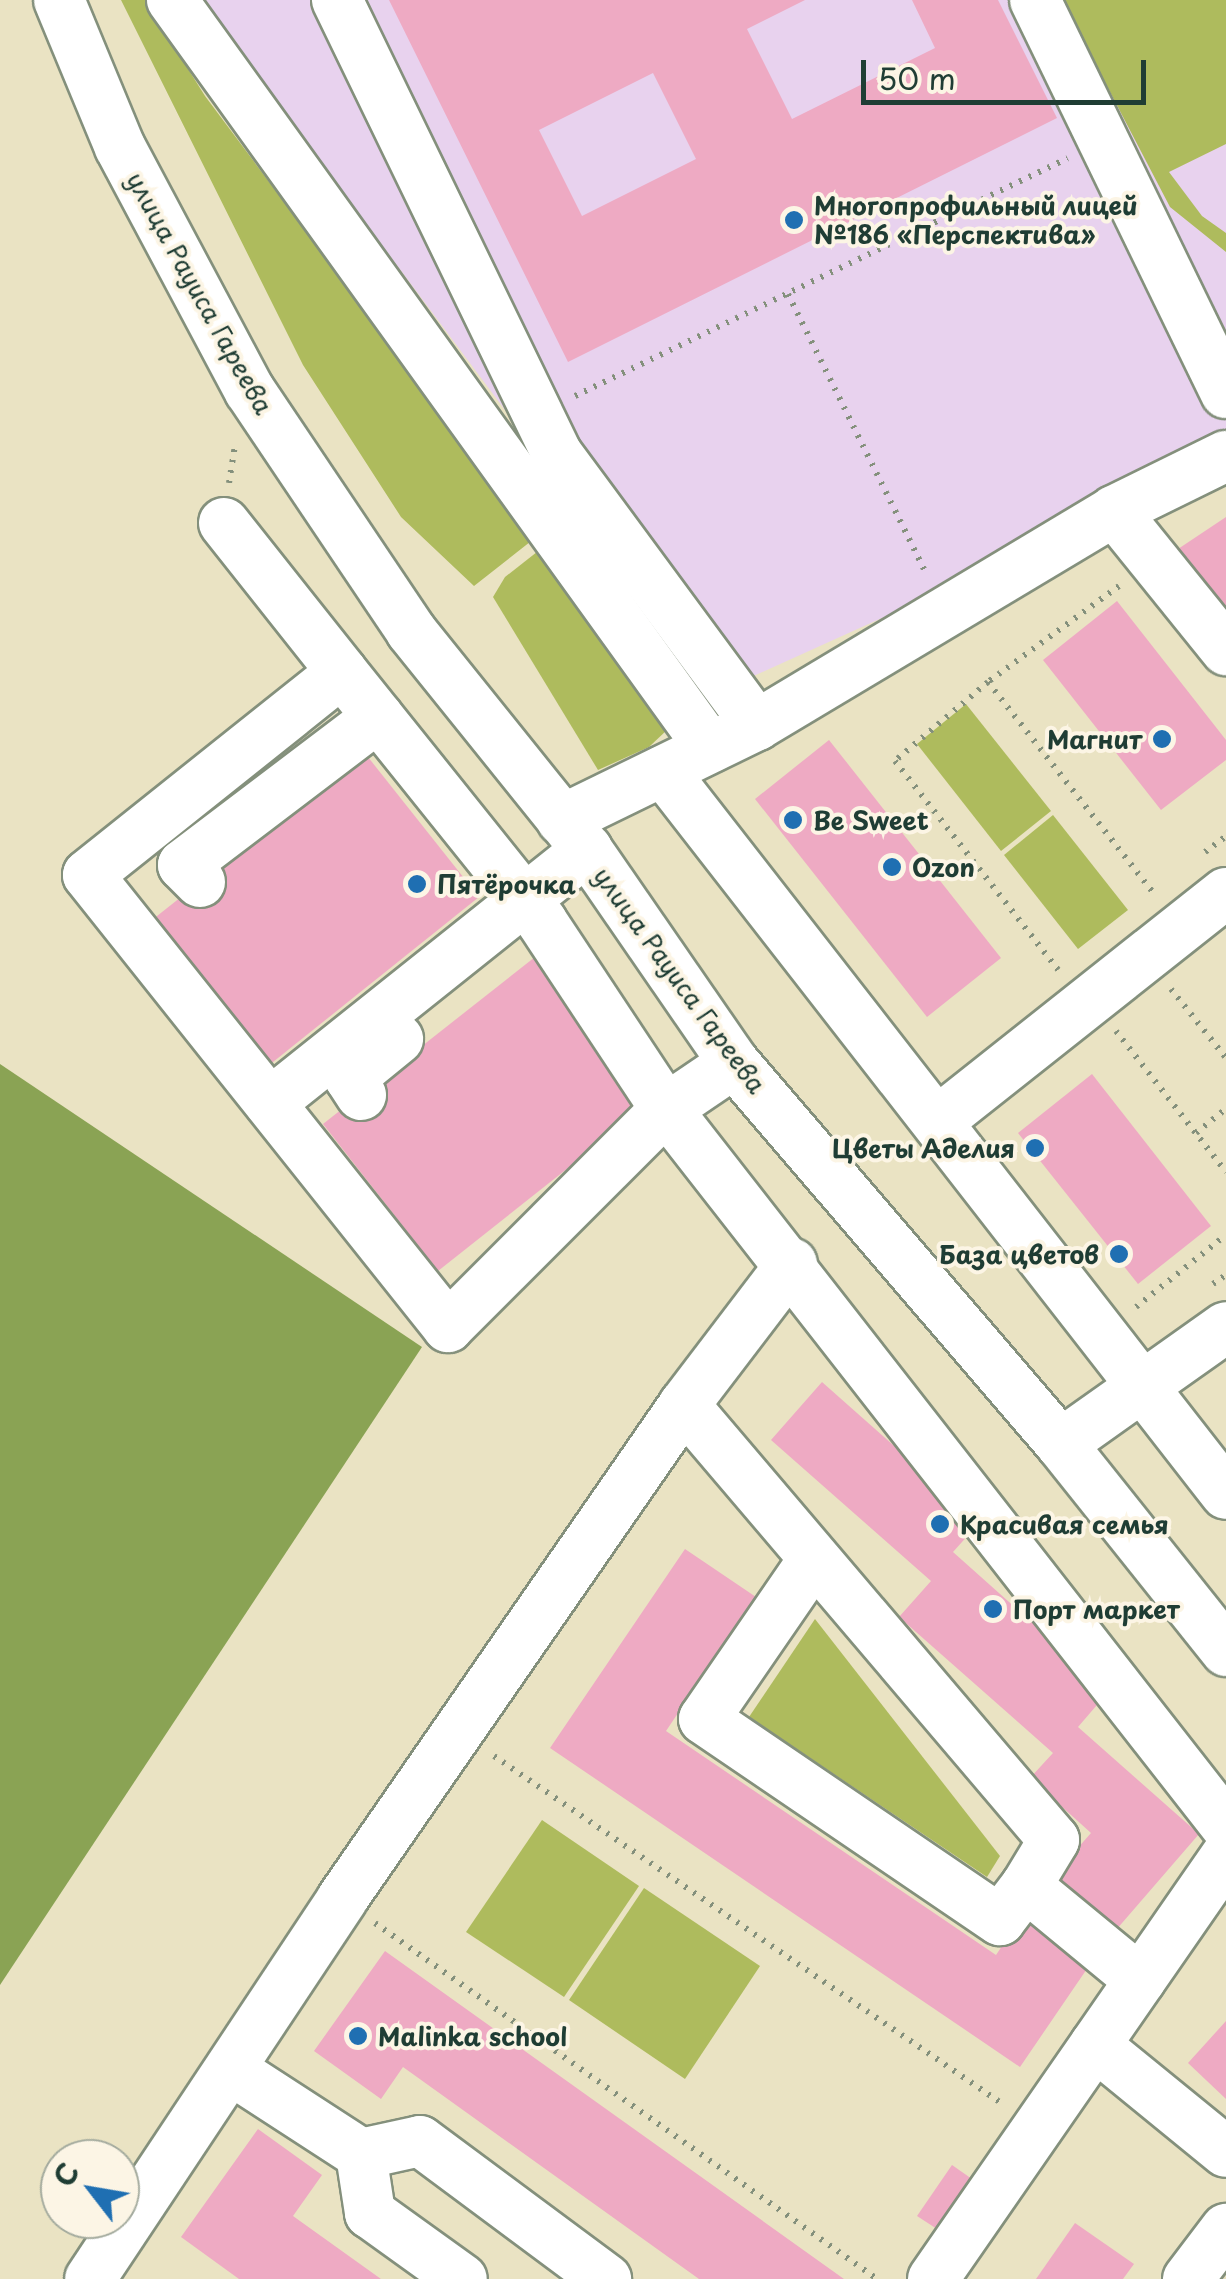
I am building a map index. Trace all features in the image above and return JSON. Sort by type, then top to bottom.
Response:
[{"type":"street","name":"улица Рауиса Гареева","points":[[59,0],[120,147],[250,390],[411,631],[574,835],[734,1063],[1061,1444],[1226,1650]]},
{"type":"street","points":[[172,0],[710,748]]},
{"type":"street","points":[[337,0],[557,454],[757,726]]},
{"type":"street","points":[[1035,0],[1226,393]]},
{"type":"street","points":[[360,1095],[350,1078],[533,912],[574,835],[663,771],[757,726],[1114,510],[1226,456]]},
{"type":"street","points":[[1114,510],[1226,650]]},
{"type":"street","points":[[224,523],[533,912],[666,1109],[792,1263],[1226,1826]]},
{"type":"street","points":[[342,672],[88,875],[448,1328],[666,1109],[734,1063]]},
{"type":"street","points":[[200,882],[183,865],[378,717]]},
{"type":"street","points":[[663,771],[1104,1332],[1226,1494]]},
{"type":"street","points":[[938,1121],[1226,893]]},
{"type":"street","points":[[270,1103],[533,912]]},
{"type":"street","points":[[114,2271],[233,2071],[342,1899],[684,1405],[792,1263]]},
{"type":"street","points":[[1061,1444],[1226,1327]]},
{"type":"street","points":[[684,1405],[1054,1840],[1000,1920],[704,1719],[814,1559]]},
{"type":"street","points":[[933,2279],[1226,1856]]},
{"type":"street","points":[[1026,1886],[1140,1980]]},
{"type":"street","points":[[1095,2045],[1226,2152]]},
{"type":"street","points":[[233,2071],[361,2154],[420,2141],[606,2279]]},
{"type":"street","points":[[361,2154],[370,2213],[462,2279]]},
{"type":"street","points":[[1188,2279],[1226,2228]]},
{"type":"path","points":[[538,414],[1104,140]]},
{"type":"path","points":[[788,294],[928,576]]},
{"type":"path","points":[[1152,561],[988,682],[895,762],[1226,1172]]},
{"type":"path","points":[[988,682],[1164,943],[1226,1058]]},
{"type":"path","points":[[1196,1133],[1226,1109]]},
{"type":"path","points":[[1104,1332],[1226,1236]]},
{"type":"path","points":[[458,1731],[1038,2127]]},
{"type":"path","points":[[342,1899],[877,2279]]},
{"type":"shaded area","name":"Многопрофильный лицей №186 «Перспектива»","points":[[199,0],[1226,0],[1226,436],[937,593],[716,693]]},
{"type":"green space","points":[[121,0],[145,0],[205,96],[535,538],[474,586],[401,517],[303,365]]},
{"type":"green space","points":[[1062,0],[1226,0],[1226,144],[1169,172],[1202,216],[1226,233],[1226,252],[1170,207]]},
{"type":"green space","points":[[542,548],[668,729],[649,747],[598,770],[493,597],[505,577]]},
{"type":"green space","points":[[966,704],[1051,811],[1001,851],[917,744]]},
{"type":"green space","points":[[1053,815],[1128,910],[1078,949],[1004,855]]},
{"type":"green space","points":[[0,1064],[422,1347],[0,1985]]},
{"type":"green space","points":[[815,1619],[1000,1856],[987,1877],[749,1717]]},
{"type":"green space","points":[[542,1820],[639,1886],[564,1997],[466,1932]]},
{"type":"green space","points":[[644,1888],[760,1966],[685,2079],[569,2000]]},
{"type":"building","points":[[389,0],[805,0],[747,29],[792,119],[935,48],[912,0],[998,0],[1057,118],[568,362]],"holes":[[[653,73],[696,159],[582,216],[539,130]]]},
{"type":"building","points":[[1226,517],[1226,621],[1172,553]]},
{"type":"building","points":[[1117,601],[1226,740],[1226,760],[1161,810],[1043,660]]},
{"type":"building","points":[[829,740],[1001,958],[927,1017],[755,799]]},
{"type":"building","points":[[364,752],[479,897],[268,1066],[152,920]]},
{"type":"building","points":[[535,957],[650,1103],[438,1271],[323,1124]]},
{"type":"building","points":[[1092,1074],[1211,1226],[1138,1284],[1018,1133]]},
{"type":"building","points":[[822,1382],[980,1522],[953,1552],[1109,1691],[1078,1727],[1199,1834],[1116,1930],[1054,1875],[1091,1833],[1030,1778],[1053,1753],[899,1617],[931,1581],[771,1440]]},
{"type":"building","points":[[685,1549],[756,1597],[666,1731],[996,1955],[1024,1913],[1093,1960],[1020,2067],[550,1748]]},
{"type":"building","points":[[385,1951],[844,2279],[699,2279],[403,2067],[381,2099],[314,2051]]},
{"type":"building","points":[[1226,2021],[1226,2099],[1188,2063]]},
{"type":"building","points":[[258,2129],[322,2175],[293,2216],[381,2279],[239,2279],[181,2237]]},
{"type":"building","points":[[952,2165],[972,2179],[937,2229],[917,2216]]},
{"type":"building","points":[[1075,2223],[1134,2264],[1123,2279],[1036,2279]]},
{"type":"place","name":"Многопрофильный лицей №186 «Перспектива»","points":[[794,220]]},
{"type":"place","name":"Магнит","points":[[1162,739]]},
{"type":"place","name":"Be Sweet","points":[[793,820]]},
{"type":"place","name":"Ozon","points":[[892,867]]},
{"type":"place","name":"Пятёрочка","points":[[417,884]]},
{"type":"place","name":"Цветы Аделия","points":[[1035,1148]]},
{"type":"place","name":"База цветов","points":[[1119,1254]]},
{"type":"place","name":"Красивая семья","points":[[940,1524]]},
{"type":"place","name":"Порт маркет","points":[[993,1609]]},
{"type":"place","name":"Malinka school","points":[[358,2036]]}]
